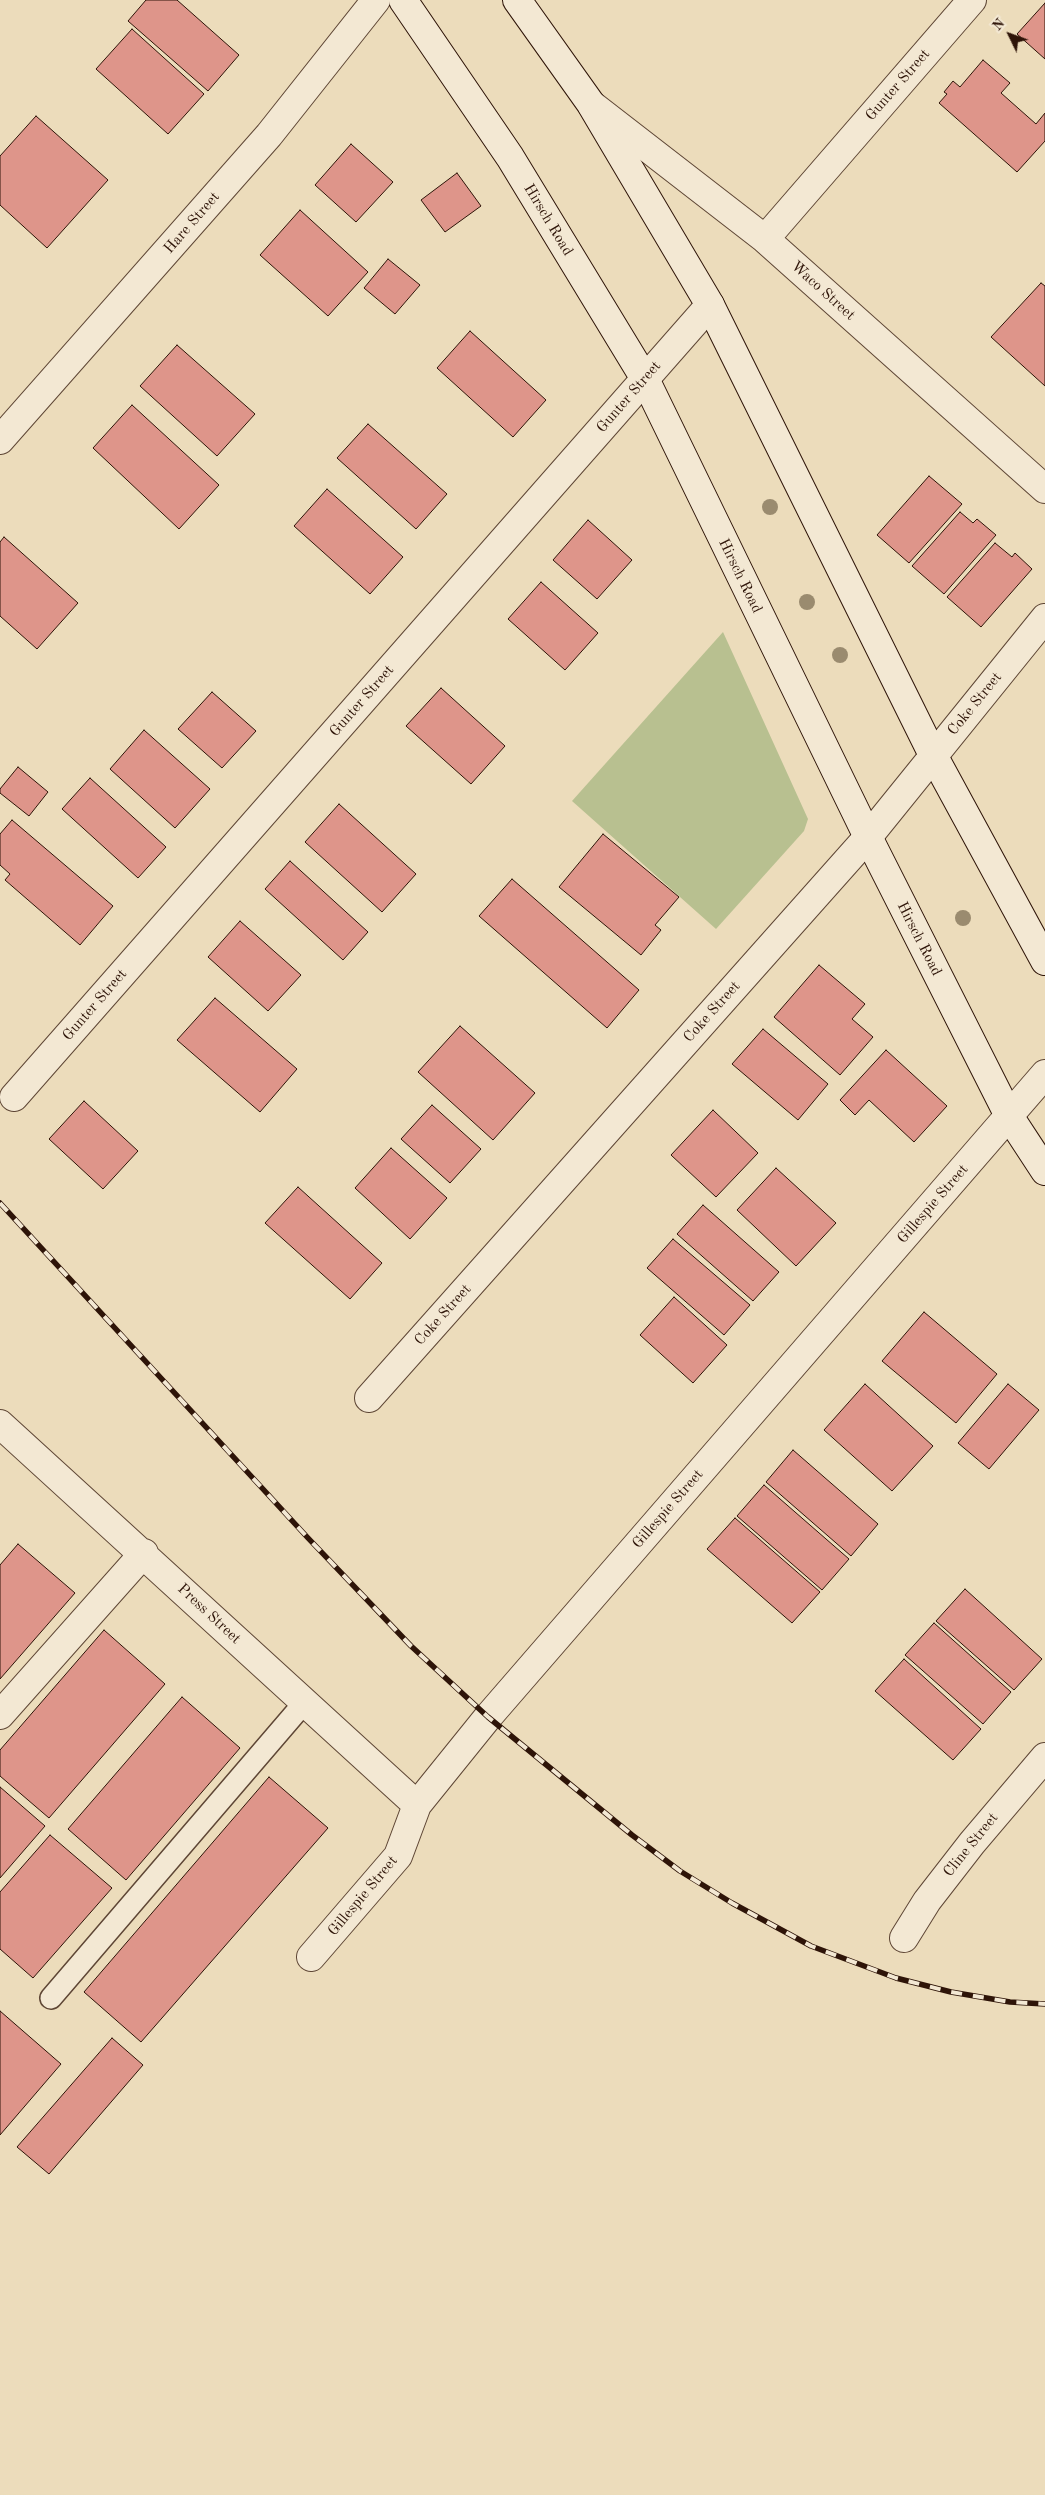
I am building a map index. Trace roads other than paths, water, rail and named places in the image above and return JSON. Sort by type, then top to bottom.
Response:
[{"type":"street","name":"Hare Street","points":[[0,440],[269,135],[376,0]]},
{"type":"street","name":"Hirsch Road","points":[[403,0],[510,157],[645,379],[868,837],[1009,1116],[1045,1171]]},
{"type":"street","points":[[517,0],[591,104],[710,305],[933,755],[1045,961]]},
{"type":"street","name":"Gunter Street","points":[[765,239],[972,0]]},
{"type":"street","name":"Waco Street","points":[[591,104],[765,239],[1045,489]]},
{"type":"street","name":"Gunter Street","points":[[14,1097],[710,305]]},
{"type":"street","name":"Coke Street","points":[[369,1398],[868,837],[1045,618]]},
{"type":"street","name":"Gillespie Street","points":[[311,1957],[398,1856],[417,1805],[488,1717],[1045,1074]]},
{"type":"street","name":"Press Street","points":[[0,1424],[144,1553],[304,1703],[417,1805]]},
{"type":"street","points":[[0,1715],[144,1553]]},
{"type":"street","name":"Cline Street","points":[[904,1938],[927,1901],[972,1843],[1045,1757]]},
{"type":"lane","points":[[51,1998],[304,1703]]},
{"type":"railway","points":[[0,1203],[308,1538],[411,1646],[488,1717],[632,1835],[680,1871],[732,1903],[811,1946],[896,1978],[951,1992],[1010,2002],[1045,2004]]}]
